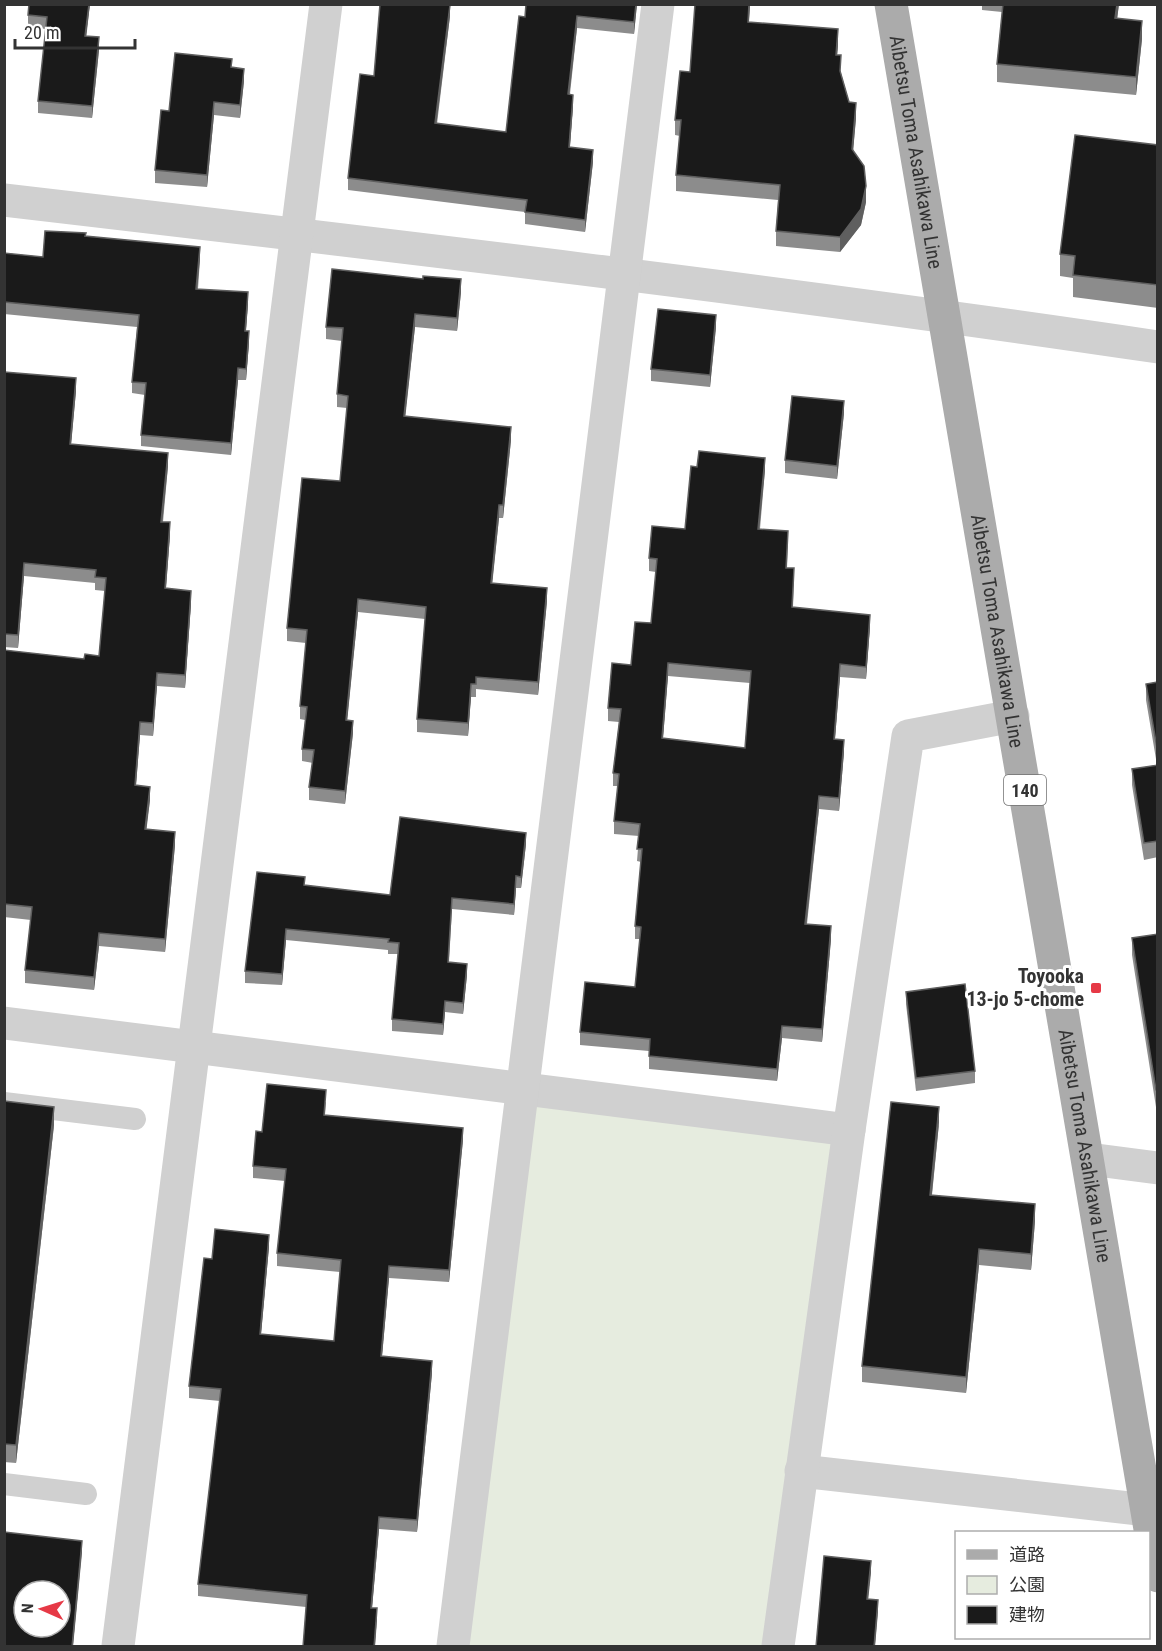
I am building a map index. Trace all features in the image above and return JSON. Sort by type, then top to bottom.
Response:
[{"type":"main road","name":"Aibetsu Toma Asahikawa Line","points":[[891,4],[942,315],[1089,1159],[1158,1576]]},
{"type":"street","points":[[118,1647],[326,4]]},
{"type":"street","points":[[453,1647],[658,4]]},
{"type":"street","points":[[4,200],[298,234],[942,315],[1158,347]]},
{"type":"street","points":[[778,1647],[849,1130],[908,736],[1012,716]]},
{"type":"street","points":[[4,1023],[849,1130]]},
{"type":"street","points":[[1089,1159],[1158,1168]]},
{"type":"street","points":[[801,1471],[1147,1510]]},
{"type":"lane","points":[[4,1103],[135,1119]]},
{"type":"lane","points":[[4,1484],[86,1494]]},
{"type":"green space","points":[[521,1088],[849,1130],[778,1646],[453,1646]]},
{"type":"building","points":[[29,4],[89,4],[85,36],[99,37],[92,106],[38,101],[47,17],[28,15]]},
{"type":"building","points":[[380,4],[450,5],[435,123],[506,132],[519,16],[525,17],[526,4],[636,4],[634,22],[577,16],[568,94],[573,95],[569,147],[593,150],[585,220],[525,212],[527,200],[348,178],[360,74],[374,76]]},
{"type":"building","points":[[695,4],[749,4],[748,22],[838,29],[836,55],[841,55],[840,71],[849,102],[856,103],[852,149],[864,166],[866,186],[861,209],[840,237],[776,231],[780,185],[676,175],[681,120],[675,120],[680,71],[690,72]]},
{"type":"building","points":[[1003,4],[1117,4],[1115,18],[1142,21],[1136,77],[997,64]]},
{"type":"building","points":[[175,53],[232,59],[231,67],[244,69],[240,105],[214,102],[207,175],[155,170],[161,110],[169,111]]},
{"type":"building","points":[[1075,135],[1158,145],[1158,285],[1073,275],[1075,256],[1060,254]]},
{"type":"building","points":[[45,231],[86,233],[85,236],[200,247],[196,289],[248,292],[245,331],[249,331],[246,369],[238,368],[231,443],[141,435],[146,383],[132,382],[139,315],[4,302],[4,253],[43,257]]},
{"type":"building","points":[[332,269],[423,279],[423,276],[461,279],[457,318],[415,314],[404,416],[511,427],[503,505],[499,505],[491,583],[547,588],[538,682],[476,677],[476,684],[471,684],[468,723],[417,719],[426,607],[358,599],[346,720],[353,721],[345,791],[309,787],[314,750],[302,749],[307,707],[300,706],[307,630],[287,628],[302,478],[340,481],[348,396],[337,394],[343,328],[326,327]]},
{"type":"building","points":[[658,309],[716,315],[710,375],[651,369]]},
{"type":"building","points":[[4,372],[76,378],[70,444],[168,453],[161,522],[170,522],[165,588],[191,591],[185,675],[157,673],[153,723],[140,722],[135,785],[150,787],[145,829],[175,832],[165,939],[99,933],[94,977],[25,970],[32,907],[4,904],[4,650],[84,659],[85,654],[99,656],[106,578],[95,577],[96,570],[24,563],[18,635],[4,634]]},
{"type":"building","points":[[792,396],[844,401],[837,466],[785,460]]},
{"type":"building","points":[[699,451],[765,458],[758,529],[788,531],[786,568],[794,568],[792,607],[870,615],[866,667],[840,664],[834,739],[844,740],[839,798],[819,796],[805,924],[831,926],[822,1029],[782,1026],[777,1069],[649,1056],[650,1039],[580,1032],[585,982],[635,987],[641,927],[635,926],[642,849],[637,849],[640,824],[614,821],[619,774],[613,773],[621,709],[608,708],[612,663],[631,665],[635,622],[651,623],[657,559],[649,558],[652,526],[685,529],[691,466],[697,467]],"holes":[[[668,663],[751,671],[745,748],[662,738]]]},
{"type":"building","points":[[1158,682],[1158,754],[1146,684]]},
{"type":"building","points":[[1158,765],[1158,841],[1144,843],[1132,769]]},
{"type":"building","points":[[400,817],[526,833],[521,877],[516,876],[514,904],[452,898],[448,962],[467,964],[463,1003],[445,1001],[443,1024],[392,1019],[399,943],[388,942],[389,939],[286,929],[282,974],[245,971],[257,872],[305,877],[304,885],[390,895]]},
{"type":"building","points":[[1158,934],[1158,1092],[1132,938]]},
{"type":"building","points":[[965,984],[975,1071],[916,1078],[906,992]]},
{"type":"building","points":[[267,1084],[326,1090],[324,1115],[463,1128],[449,1270],[389,1266],[381,1356],[432,1361],[417,1520],[379,1517],[371,1608],[377,1608],[374,1647],[303,1647],[307,1595],[198,1584],[221,1389],[189,1386],[204,1258],[212,1259],[215,1229],[269,1235],[260,1334],[334,1341],[341,1260],[277,1253],[286,1169],[253,1166],[256,1131],[262,1132]]},
{"type":"building","points":[[4,1101],[54,1107],[16,1445],[4,1444]]},
{"type":"building","points":[[891,1102],[939,1107],[930,1195],[1035,1204],[1031,1254],[979,1249],[966,1377],[862,1366]]},
{"type":"building","points":[[4,1532],[82,1541],[72,1647],[4,1647]]},
{"type":"building","points":[[824,1556],[871,1561],[867,1599],[878,1600],[874,1647],[816,1647]]},
{"type":"place","name":"Toyooka 13-jo 5-chome","points":[[1096,988]]}]
